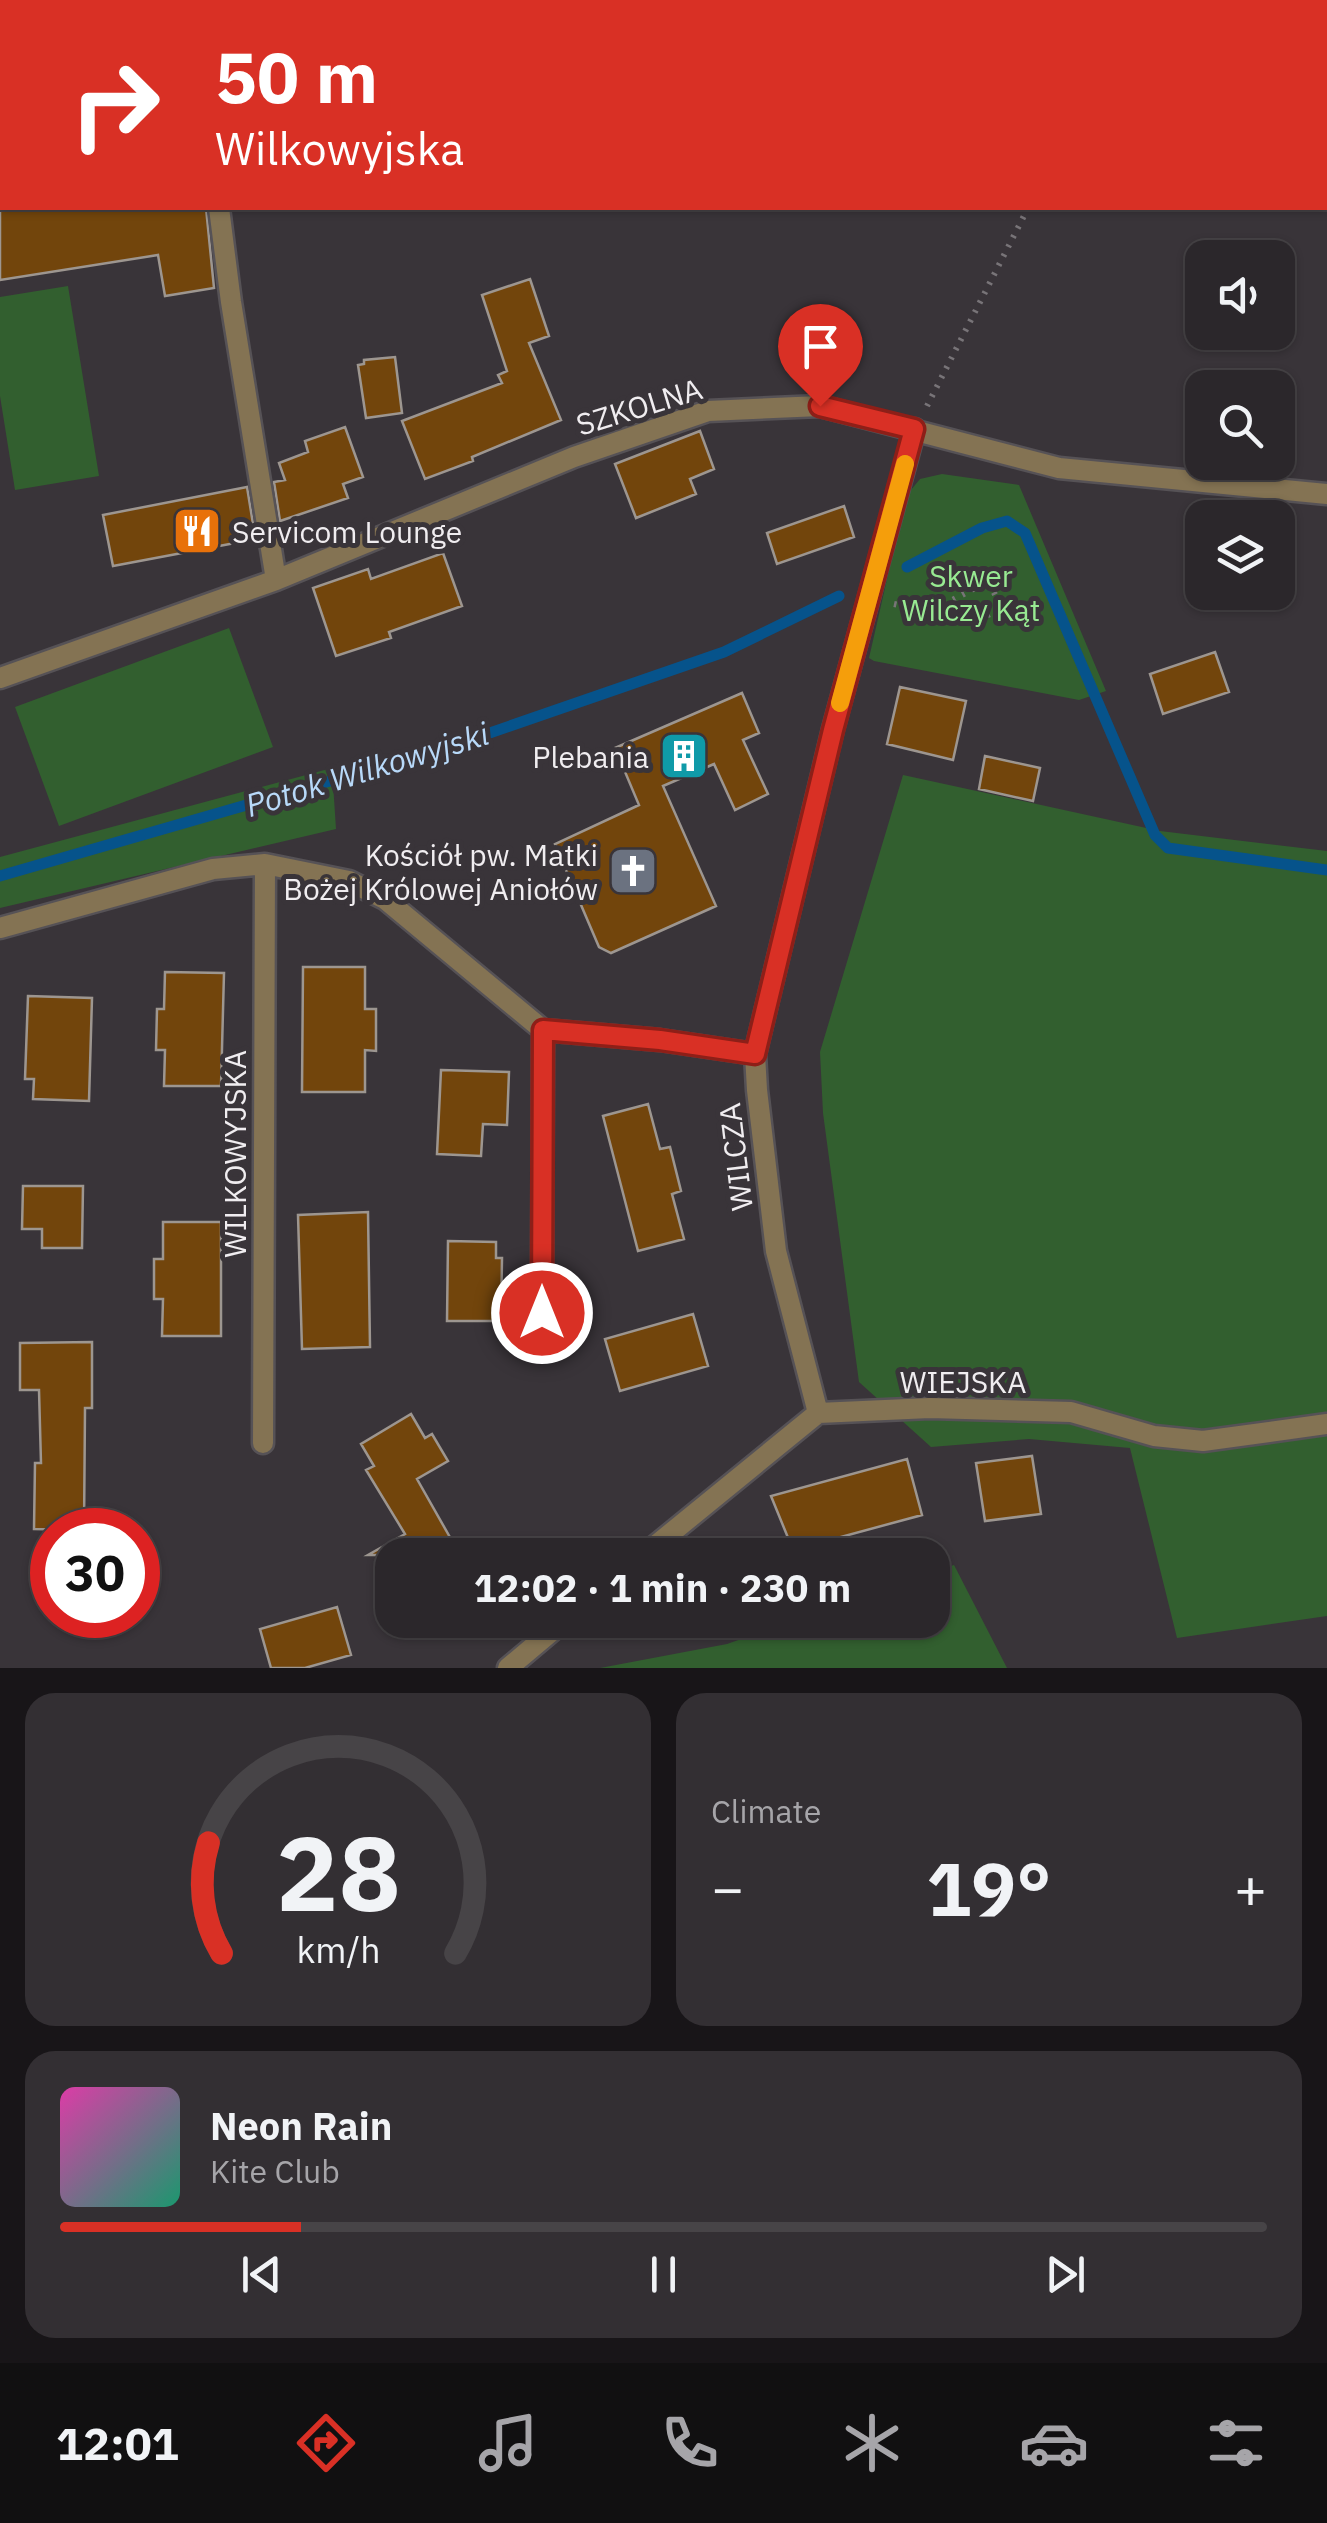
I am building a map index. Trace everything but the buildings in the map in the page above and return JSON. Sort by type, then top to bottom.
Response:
[{"type":"street","points":[[219,210],[276,580]]},
{"type":"street","name":"SZKOLNA","points":[[0,678],[276,580],[574,457],[708,411],[820,406],[1059,468],[1327,494]]},
{"type":"street","name":"WILCZA","points":[[818,1413],[776,1250],[755,1054],[833,730],[914,429]]},
{"type":"street","points":[[0,928],[213,869],[265,864],[349,881],[385,899],[543,1030],[660,1040],[755,1054]]},
{"type":"street","name":"WILKOWYJSKA","points":[[263,1443],[265,864]]},
{"type":"street","points":[[542,1313],[543,1030]]},
{"type":"street","name":"WIEJSKA","points":[[818,1413],[930,1408],[1071,1412],[1154,1436],[1202,1441],[1327,1424]]},
{"type":"street","points":[[665,1538],[818,1413]]},
{"type":"street","points":[[508,1668],[543,1638]]},
{"type":"path","points":[[914,429],[1027,210]]},
{"type":"path","points":[[868,599],[930,612],[976,621],[1002,608],[988,581],[930,612]]},
{"type":"green space","points":[[68,286],[99,476],[15,490],[0,396],[0,297]]},
{"type":"green space","name":"Skwer Wilczy Kąt","points":[[942,474],[1019,485],[1106,691],[1079,700],[869,658],[906,496],[920,479]]},
{"type":"green space","points":[[229,628],[273,747],[59,826],[15,707]]},
{"type":"green space","points":[[332,768],[336,829],[0,908],[0,857]]},
{"type":"green space","points":[[903,775],[1160,831],[1327,851],[1327,1616],[1177,1638],[1130,1448],[1029,1439],[931,1447],[859,1382],[823,1113],[820,1052]]},
{"type":"green space","points":[[954,1565],[1007,1668],[600,1668],[744,1638],[950,1638],[950,1566]]},
{"type":"waterway","name":"Potok Wilkowyjski","points":[[907,567],[982,528],[1007,521],[1025,533],[1155,835],[1168,848],[1327,870]]},
{"type":"waterway","name":"Potok Wilkowyjski","points":[[0,876],[455,745],[724,652],[839,596]]},
{"type":"slow traffic","points":[[840,703],[905,464]]},
{"type":"place","name":"Servicom Lounge","points":[[197,531]]},
{"type":"place","name":"Plebania","points":[[684,756]]},
{"type":"place","name":"Kościół pw. Matki Bożej Królowej Aniołów","points":[[633,871]]},
{"type":"route","points":[[542,1313],[543,1030],[660,1040],[755,1054],[833,730],[914,429],[820,406]]}]
